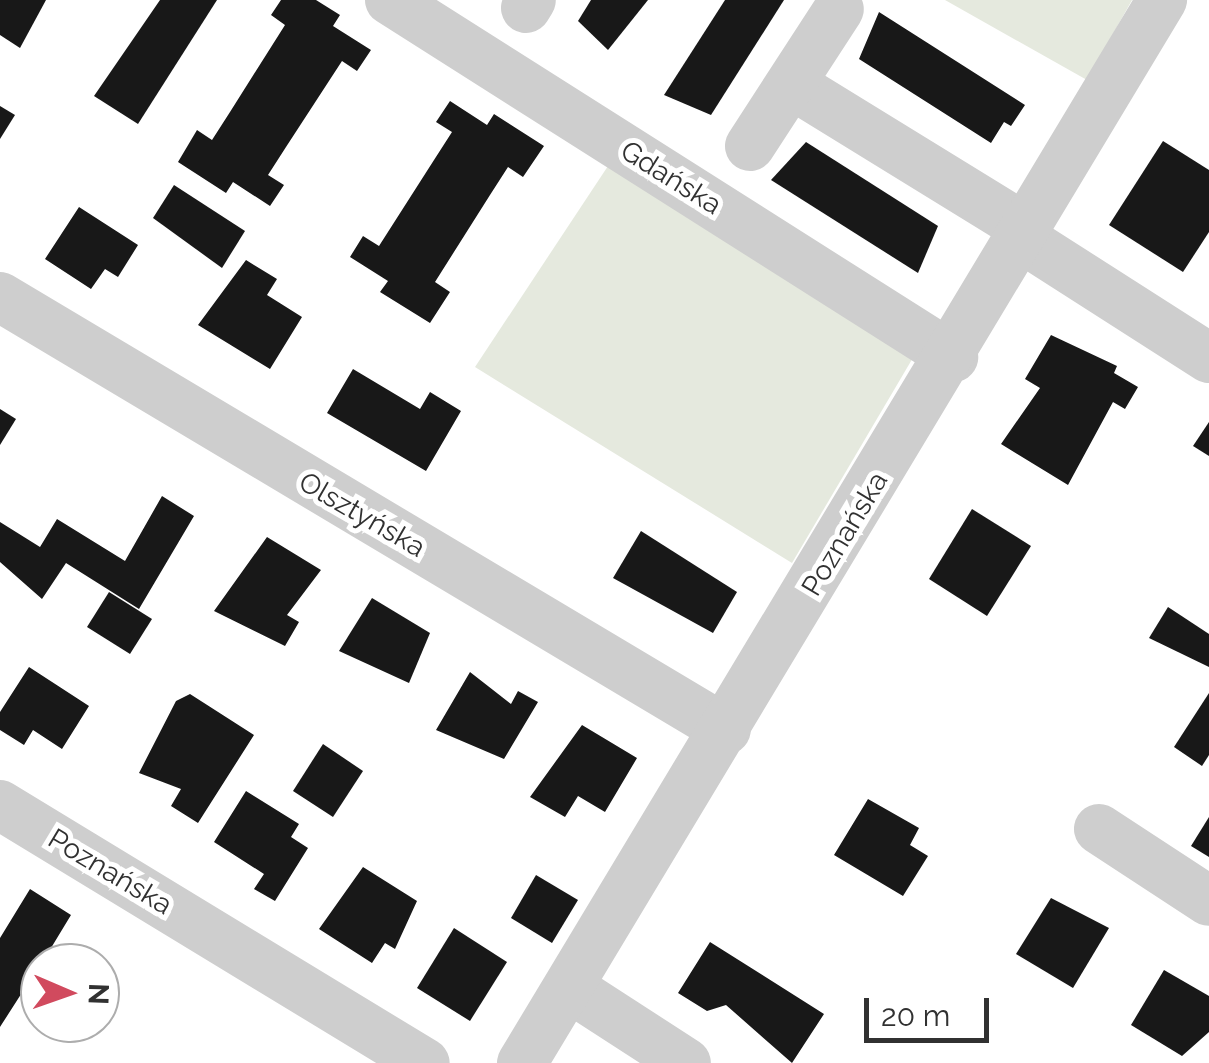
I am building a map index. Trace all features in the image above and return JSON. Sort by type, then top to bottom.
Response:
[{"type":"street","name":"Gdańska","points":[[390,0],[953,357]]},
{"type":"street","name":"Poznańska","points":[[522,1063],[953,357],[1162,0]]},
{"type":"street","points":[[750,146],[839,8]]},
{"type":"street","points":[[791,84],[1209,358]]},
{"type":"street","name":"Olsztyńska","points":[[0,297],[726,730]]},
{"type":"street","name":"Poznańska","points":[[0,806],[425,1063]]},
{"type":"street","points":[[1099,830],[1209,901]]},
{"type":"street","points":[[570,988],[686,1063]]},
{"type":"shaded area","points":[[945,0],[1132,0],[1087,80]]},
{"type":"shaded area","points":[[608,166],[914,356],[792,563],[475,367]]},
{"type":"building","points":[[0,0],[46,0],[20,48],[0,35]]},
{"type":"building","points":[[160,0],[217,0],[138,124],[94,96]]},
{"type":"building","points":[[281,0],[316,0],[340,15],[333,26],[371,50],[357,71],[342,61],[286,147],[268,175],[284,185],[270,206],[233,182],[226,193],[178,162],[197,130],[212,140],[230,112],[285,25],[271,15]]},
{"type":"building","points":[[591,0],[648,0],[608,50],[578,21]]},
{"type":"building","points":[[725,0],[784,0],[711,115],[664,95]]},
{"type":"building","points":[[879,12],[1025,105],[1011,126],[1004,122],[991,143],[859,59]]},
{"type":"building","points":[[450,101],[487,125],[494,114],[544,146],[523,177],[508,167],[435,282],[450,292],[430,323],[380,292],[388,281],[350,257],[363,236],[379,246],[452,132],[436,122]]},
{"type":"building","points":[[0,106],[15,115],[0,139]]},
{"type":"building","points":[[1163,141],[1209,170],[1209,232],[1183,272],[1109,225]]},
{"type":"building","points":[[806,142],[938,226],[918,273],[771,180]]},
{"type":"building","points":[[174,185],[245,231],[222,268],[153,218]]},
{"type":"building","points":[[79,207],[138,245],[118,277],[105,269],[91,289],[45,259]]},
{"type":"building","points":[[246,260],[277,279],[267,295],[302,317],[270,369],[198,325]]},
{"type":"building","points":[[1051,335],[1117,366],[1114,373],[1138,387],[1125,409],[1113,402],[1068,485],[1001,444],[1040,388],[1025,379]]},
{"type":"building","points":[[353,369],[420,409],[430,392],[461,411],[426,471],[327,413]]},
{"type":"building","points":[[0,409],[16,419],[0,445]]},
{"type":"building","points":[[1209,422],[1209,456],[1193,446]]},
{"type":"building","points":[[162,496],[194,516],[139,609],[66,563],[42,599],[0,562],[0,522],[40,547],[57,519],[125,561]]},
{"type":"building","points":[[972,509],[1031,546],[987,616],[929,579]]},
{"type":"building","points":[[641,531],[737,592],[713,633],[613,578]]},
{"type":"building","points":[[267,537],[321,570],[287,615],[299,622],[285,646],[214,611]]},
{"type":"building","points":[[109,592],[152,619],[130,654],[87,627]]},
{"type":"building","points":[[372,598],[430,633],[409,683],[339,651]]},
{"type":"building","points":[[1168,607],[1209,634],[1209,667],[1149,638]]},
{"type":"building","points":[[29,667],[89,706],[62,749],[33,730],[24,745],[0,730],[0,712]]},
{"type":"building","points":[[470,672],[511,704],[518,691],[538,702],[504,759],[436,730]]},
{"type":"building","points":[[1209,693],[1209,755],[1202,766],[1174,747]]},
{"type":"building","points":[[190,694],[254,735],[198,823],[171,806],[181,789],[139,773],[176,701]]},
{"type":"building","points":[[582,725],[637,758],[605,812],[578,796],[565,817],[530,797]]},
{"type":"building","points":[[323,744],[363,771],[333,817],[293,791]]},
{"type":"building","points":[[246,791],[299,824],[291,837],[308,848],[275,901],[254,889],[264,874],[214,842]]},
{"type":"building","points":[[868,799],[919,828],[910,845],[928,856],[903,896],[834,855]]},
{"type":"building","points":[[1209,817],[1209,857],[1191,846]]},
{"type":"building","points":[[363,867],[417,901],[395,949],[385,943],[372,963],[319,929]]},
{"type":"building","points":[[536,875],[578,900],[552,943],[511,918]]},
{"type":"building","points":[[30,889],[71,915],[54,943],[20,943],[20,996],[0,1027],[0,938]]},
{"type":"building","points":[[1051,898],[1109,928],[1073,988],[1016,954]]},
{"type":"building","points":[[454,928],[507,962],[470,1021],[417,988]]},
{"type":"building","points":[[710,942],[824,1014],[792,1063],[726,1005],[707,1011],[678,993]]},
{"type":"building","points":[[1164,970],[1209,996],[1209,1032],[1182,1056],[1131,1025]]}]
